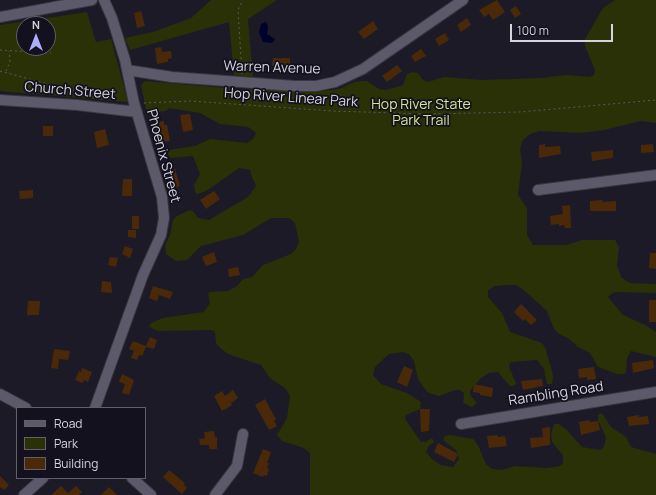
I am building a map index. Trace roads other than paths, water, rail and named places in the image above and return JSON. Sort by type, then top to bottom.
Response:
[{"type":"street","points":[[0,17],[92,0]]},
{"type":"street","name":"Phoenix Street","points":[[95,407],[143,274],[162,235],[164,218],[162,197],[139,108],[114,25],[104,0]]},
{"type":"street","name":"Warren Avenue","points":[[127,70],[172,77],[295,86],[316,86],[335,82],[363,69],[463,0]]},
{"type":"street","name":"Church Street","points":[[0,100],[139,108]]},
{"type":"street","points":[[538,190],[656,175]]},
{"type":"street","name":"Rambling Road","points":[[460,424],[656,392]]},
{"type":"street","points":[[0,394],[24,407]]},
{"type":"street","points":[[215,495],[237,466],[243,434]]},
{"type":"street","points":[[24,495],[42,479]]},
{"type":"street","points":[[133,479],[151,495]]},
{"type":"water","points":[[266,22],[268,26],[267,34],[275,39],[272,43],[263,42],[259,32],[261,24]]},
{"type":"park label","name":"Hop River State Park Trail","points":[[421,114]]}]
